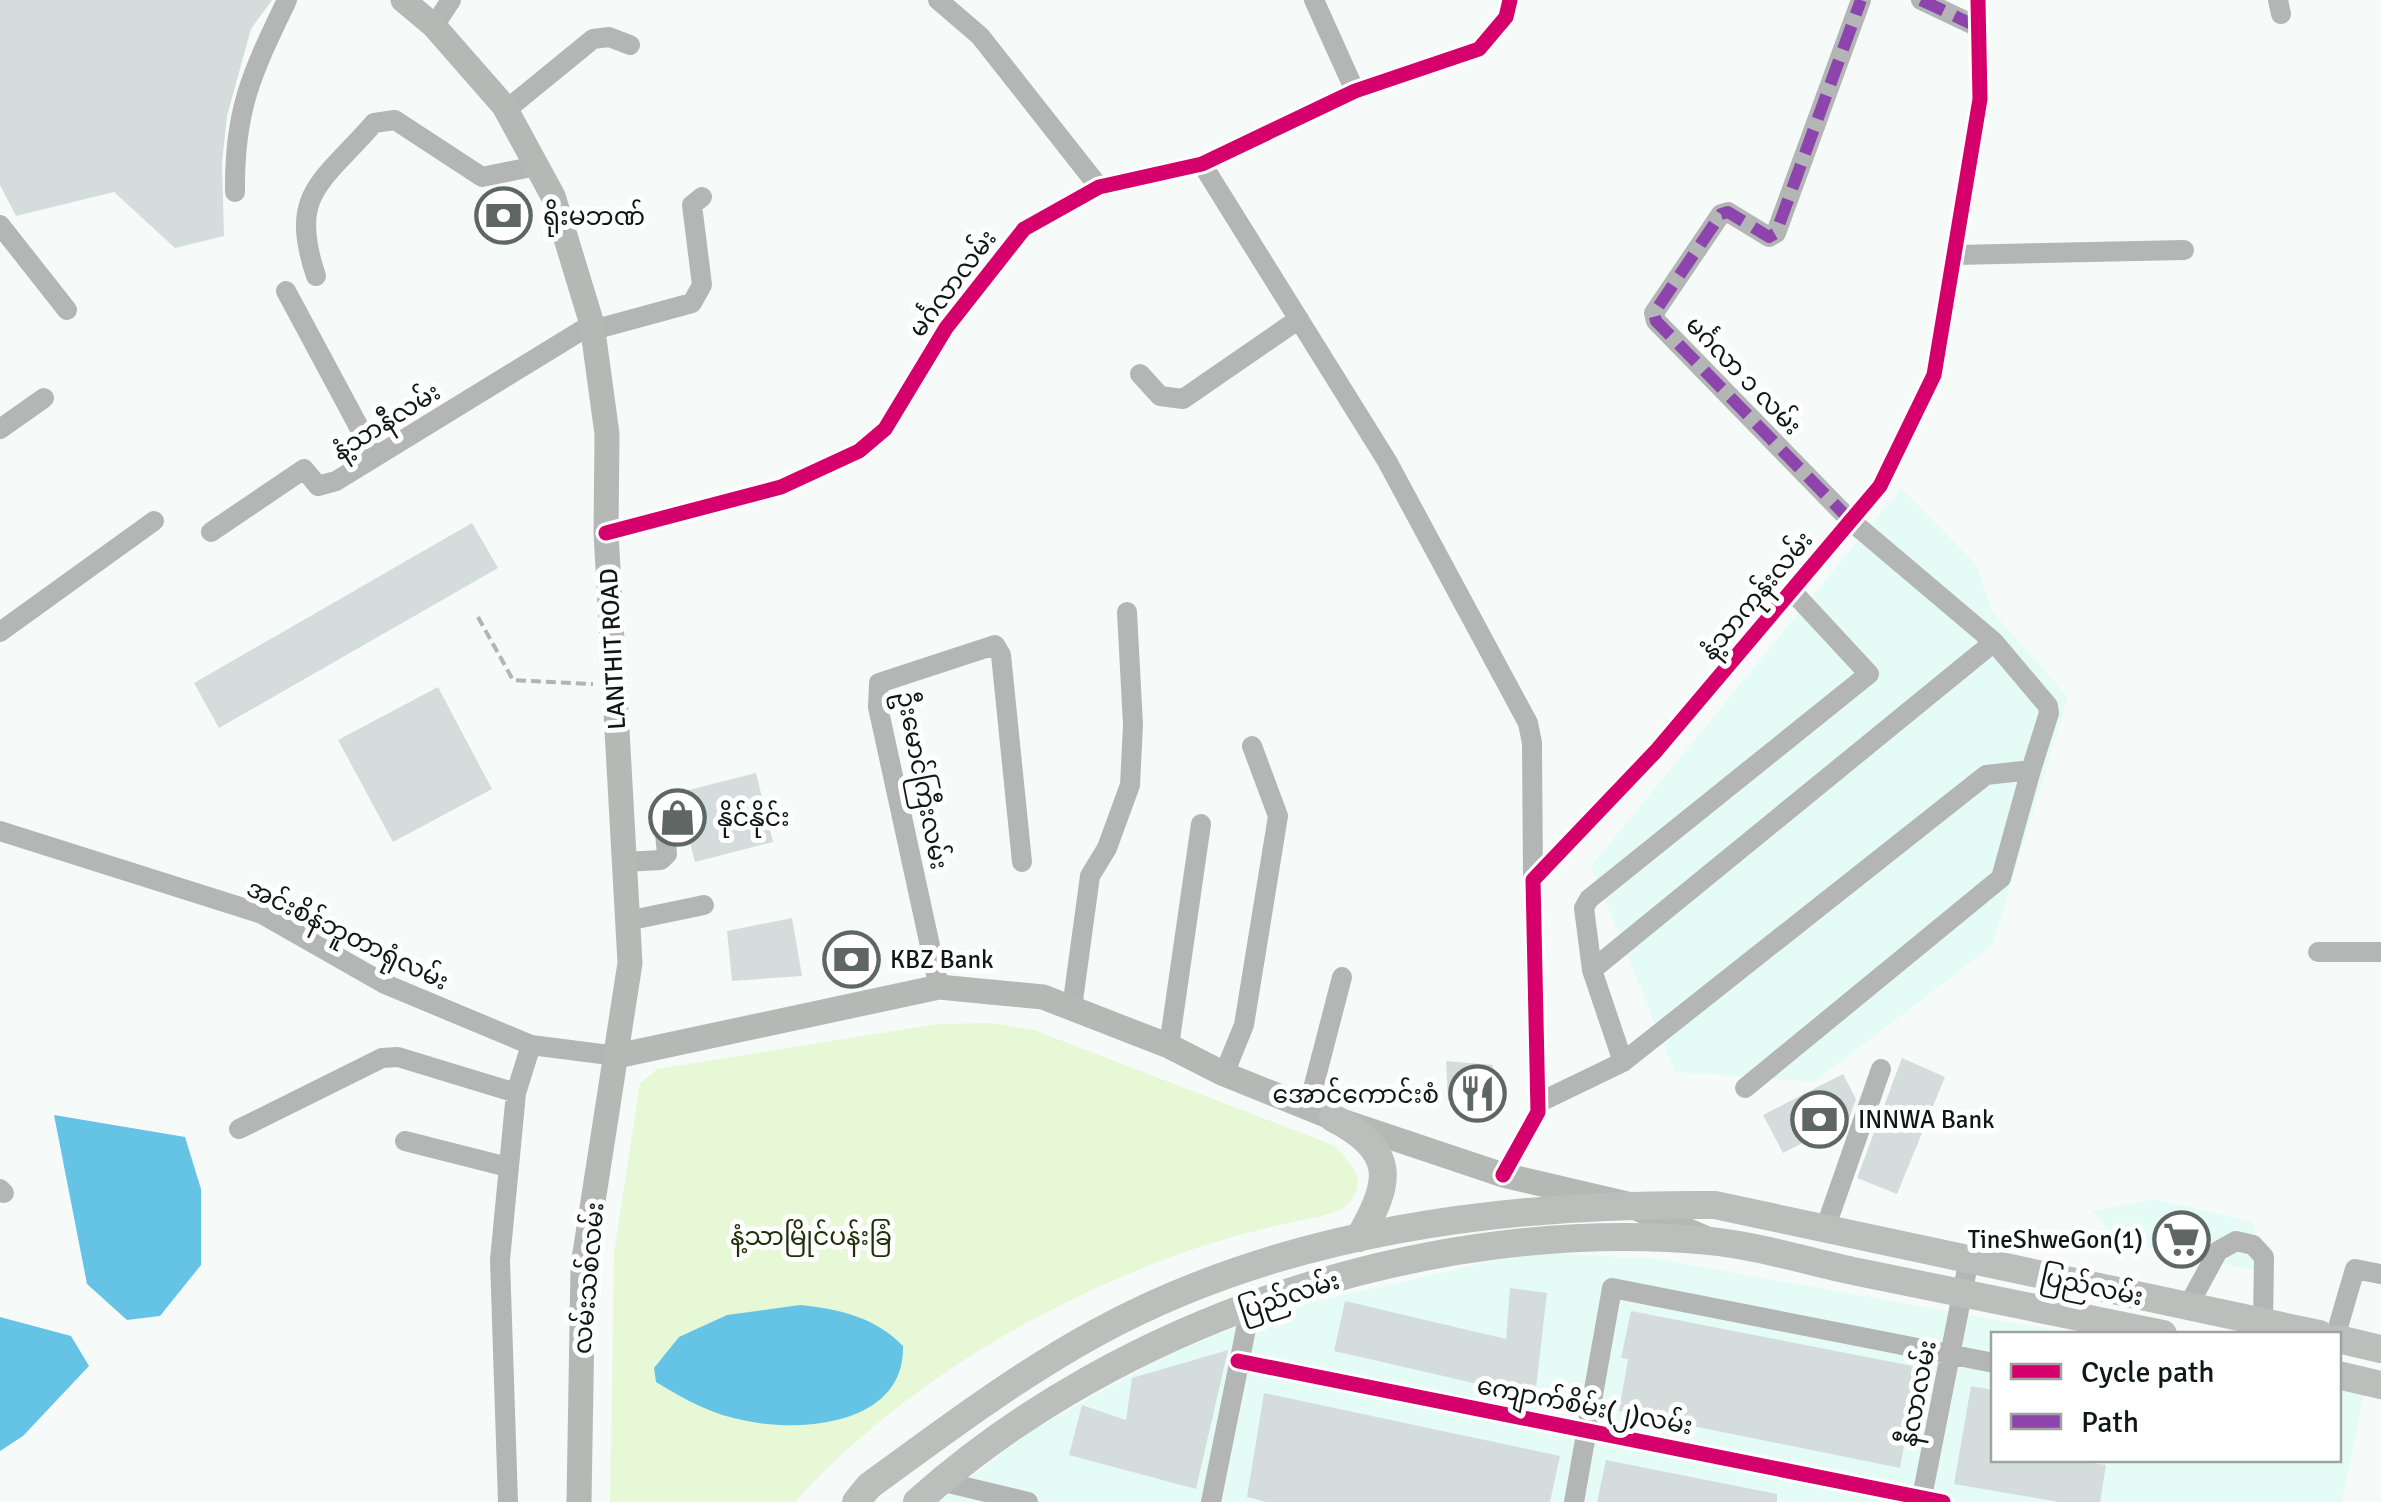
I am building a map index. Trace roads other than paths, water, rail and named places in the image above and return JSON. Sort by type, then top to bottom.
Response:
[{"type":"highway","points":[[1321,1113],[1365,1134],[1380,1156],[1385,1187],[1359,1238],[1371,1268]]},
{"type":"highway","name":"ပြည်လမ်း","points":[[856,1502],[870,1486],[1004,1388],[1096,1332],[1236,1273],[1436,1220],[1627,1204],[1716,1206],[2303,1332]]},
{"type":"highway","name":"ပြည်လမ်း","points":[[917,1502],[1029,1415],[1194,1326],[1371,1268],[1516,1243],[1612,1238],[1712,1241],[2153,1332]]},
{"type":"highway","name":"ပြည်လမ်း","points":[[2341,1341],[2381,1349]]},
{"type":"highway","points":[[2341,1376],[2381,1385]]},
{"type":"main road","name":"LANTHIT ROAD","points":[[406,1],[434,26],[506,110],[552,196],[592,327],[607,434],[606,533],[630,962],[618,1056]]},
{"type":"main road","points":[[618,1056],[939,986],[1043,997],[1169,1046],[1224,1074],[1321,1113],[1508,1176],[1627,1204]]},
{"type":"main road","name":"လမ်းသစ်လမ်း","points":[[579,1502],[584,1266],[618,1056]]},
{"type":"main road","points":[[1508,1176],[1516,1243]]},
{"type":"main road","name":"ပြည်လမ်း","points":[[1627,1204],[1712,1241]]},
{"type":"street","points":[[235,192],[235,136],[250,74],[287,0]]},
{"type":"street","points":[[434,26],[451,0]]},
{"type":"street","points":[[938,0],[980,36],[1099,188]]},
{"type":"street","points":[[1314,0],[1356,91]]},
{"type":"street","name":"မင်္ဂလာ ၁ လမ်း","points":[[1851,521],[1656,321],[1654,313],[1721,214],[1728,212],[1769,237],[1776,233],[1861,0]]},
{"type":"street","points":[[1922,0],[1978,27]]},
{"type":"street","name":"နံ့သာကုန်းလမ်း","points":[[1533,880],[1656,751],[1880,486],[1934,375],[1980,99],[1978,0]]},
{"type":"street","name":"မင်္ဂလာလမ်း","points":[[606,533],[781,488],[859,451],[885,429],[946,328],[1024,229],[1099,188],[1202,164],[1356,91],[1478,49],[1506,18],[1507,2]]},
{"type":"street","points":[[506,110],[593,39],[610,37],[630,45]]},
{"type":"street","points":[[316,276],[304,240],[306,202],[374,123],[395,120],[482,177],[536,166]]},
{"type":"street","points":[[1202,164],[1387,461],[1528,723],[1532,744],[1538,1112],[1508,1176]]},
{"type":"street","name":"နံ့သာနီလမ်း","points":[[211,532],[304,470],[318,486],[336,481],[592,327],[692,302],[702,285],[692,204],[702,197]]},
{"type":"street","points":[[0,226],[67,310]]},
{"type":"street","points":[[1955,255],[2184,250]]},
{"type":"street","points":[[286,290],[375,457]]},
{"type":"street","points":[[1140,374],[1160,396],[1182,398],[1299,319]]},
{"type":"street","points":[[0,430],[44,398]]},
{"type":"street","points":[[0,632],[154,521]]},
{"type":"street","points":[[1745,1088],[2001,878],[2048,706],[1994,642],[1851,521]]},
{"type":"street","points":[[1623,1062],[1592,970],[1584,908],[1589,898],[1869,674],[1792,591]]},
{"type":"street","points":[[1072,1008],[1090,876],[1107,848],[1130,784],[1133,725],[1127,612]]},
{"type":"street","points":[[1592,970],[1994,642]]},
{"type":"street","name":"ဦးမောင်ကြီးလမ်း","points":[[939,986],[878,707],[879,682],[996,645],[1002,655],[1022,862]]},
{"type":"street","points":[[1224,1074],[1244,1025],[1278,816],[1252,746]]},
{"type":"street","points":[[1538,1104],[1623,1062],[1986,775],[2031,770]]},
{"type":"street","points":[[624,862],[661,860],[667,854],[663,813]]},
{"type":"street","points":[[1169,1046],[1200,824]]},
{"type":"street","name":"အင်းစိန်ဘူတာရုံလမ်း","points":[[0,831],[262,914],[385,984],[531,1045],[618,1056]]},
{"type":"street","points":[[627,920],[704,906]]},
{"type":"street","points":[[2318,952],[2381,952]]},
{"type":"street","points":[[1321,1113],[1342,977]]},
{"type":"street","points":[[508,1502],[500,1260],[516,1093],[531,1045]]},
{"type":"street","points":[[239,1129],[382,1058],[398,1058],[516,1093]]},
{"type":"street","points":[[1825,1228],[1881,1069]]},
{"type":"street","points":[[405,1141],[508,1166]]},
{"type":"street","points":[[2188,1306],[2218,1251],[2236,1241],[2253,1245],[2264,1257],[2263,1322]]},
{"type":"street","name":"နီလာလမ်း","points":[[1928,1501],[1969,1259]]},
{"type":"street","points":[[2337,1332],[2355,1270],[2380,1274]]},
{"type":"street","points":[[1574,1502],[1612,1288],[1991,1362]]},
{"type":"street","points":[[1212,1502],[1250,1309]]},
{"type":"street","name":"ကျောက်စိမ်း(၂)လမ်း","points":[[1238,1361],[1928,1501]]},
{"type":"street","points":[[940,1481],[1028,1502]]},
{"type":"water","points":[[54,1115],[185,1137],[201,1189],[201,1265],[160,1316],[127,1320],[87,1284]]},
{"type":"water","points":[[800,1305],[856,1316],[881,1328],[903,1346],[899,1372],[888,1392],[870,1407],[848,1417],[823,1423],[771,1424],[711,1411],[656,1382],[654,1368],[679,1337],[727,1315]]},
{"type":"water","points":[[0,1317],[71,1336],[89,1366],[23,1436],[0,1451]]},
{"type":"place","name":"ရိုးမဘဏ်","points":[[504,216]]},
{"type":"place","name":"နိုင်နိုင်း","points":[[678,817]]},
{"type":"place","name":"KBZ Bank","points":[[851,959]]},
{"type":"place","name":"အောင်ကောင်းစံ","points":[[1478,1094]]},
{"type":"place","name":"INNWA Bank","points":[[1819,1119]]},
{"type":"place","name":"TineShweGon(1)","points":[[2182,1239]]},
{"type":"park label","name":"နံ့သာမြိုင်ပန်းခြံ","points":[[811,1236]]}]
